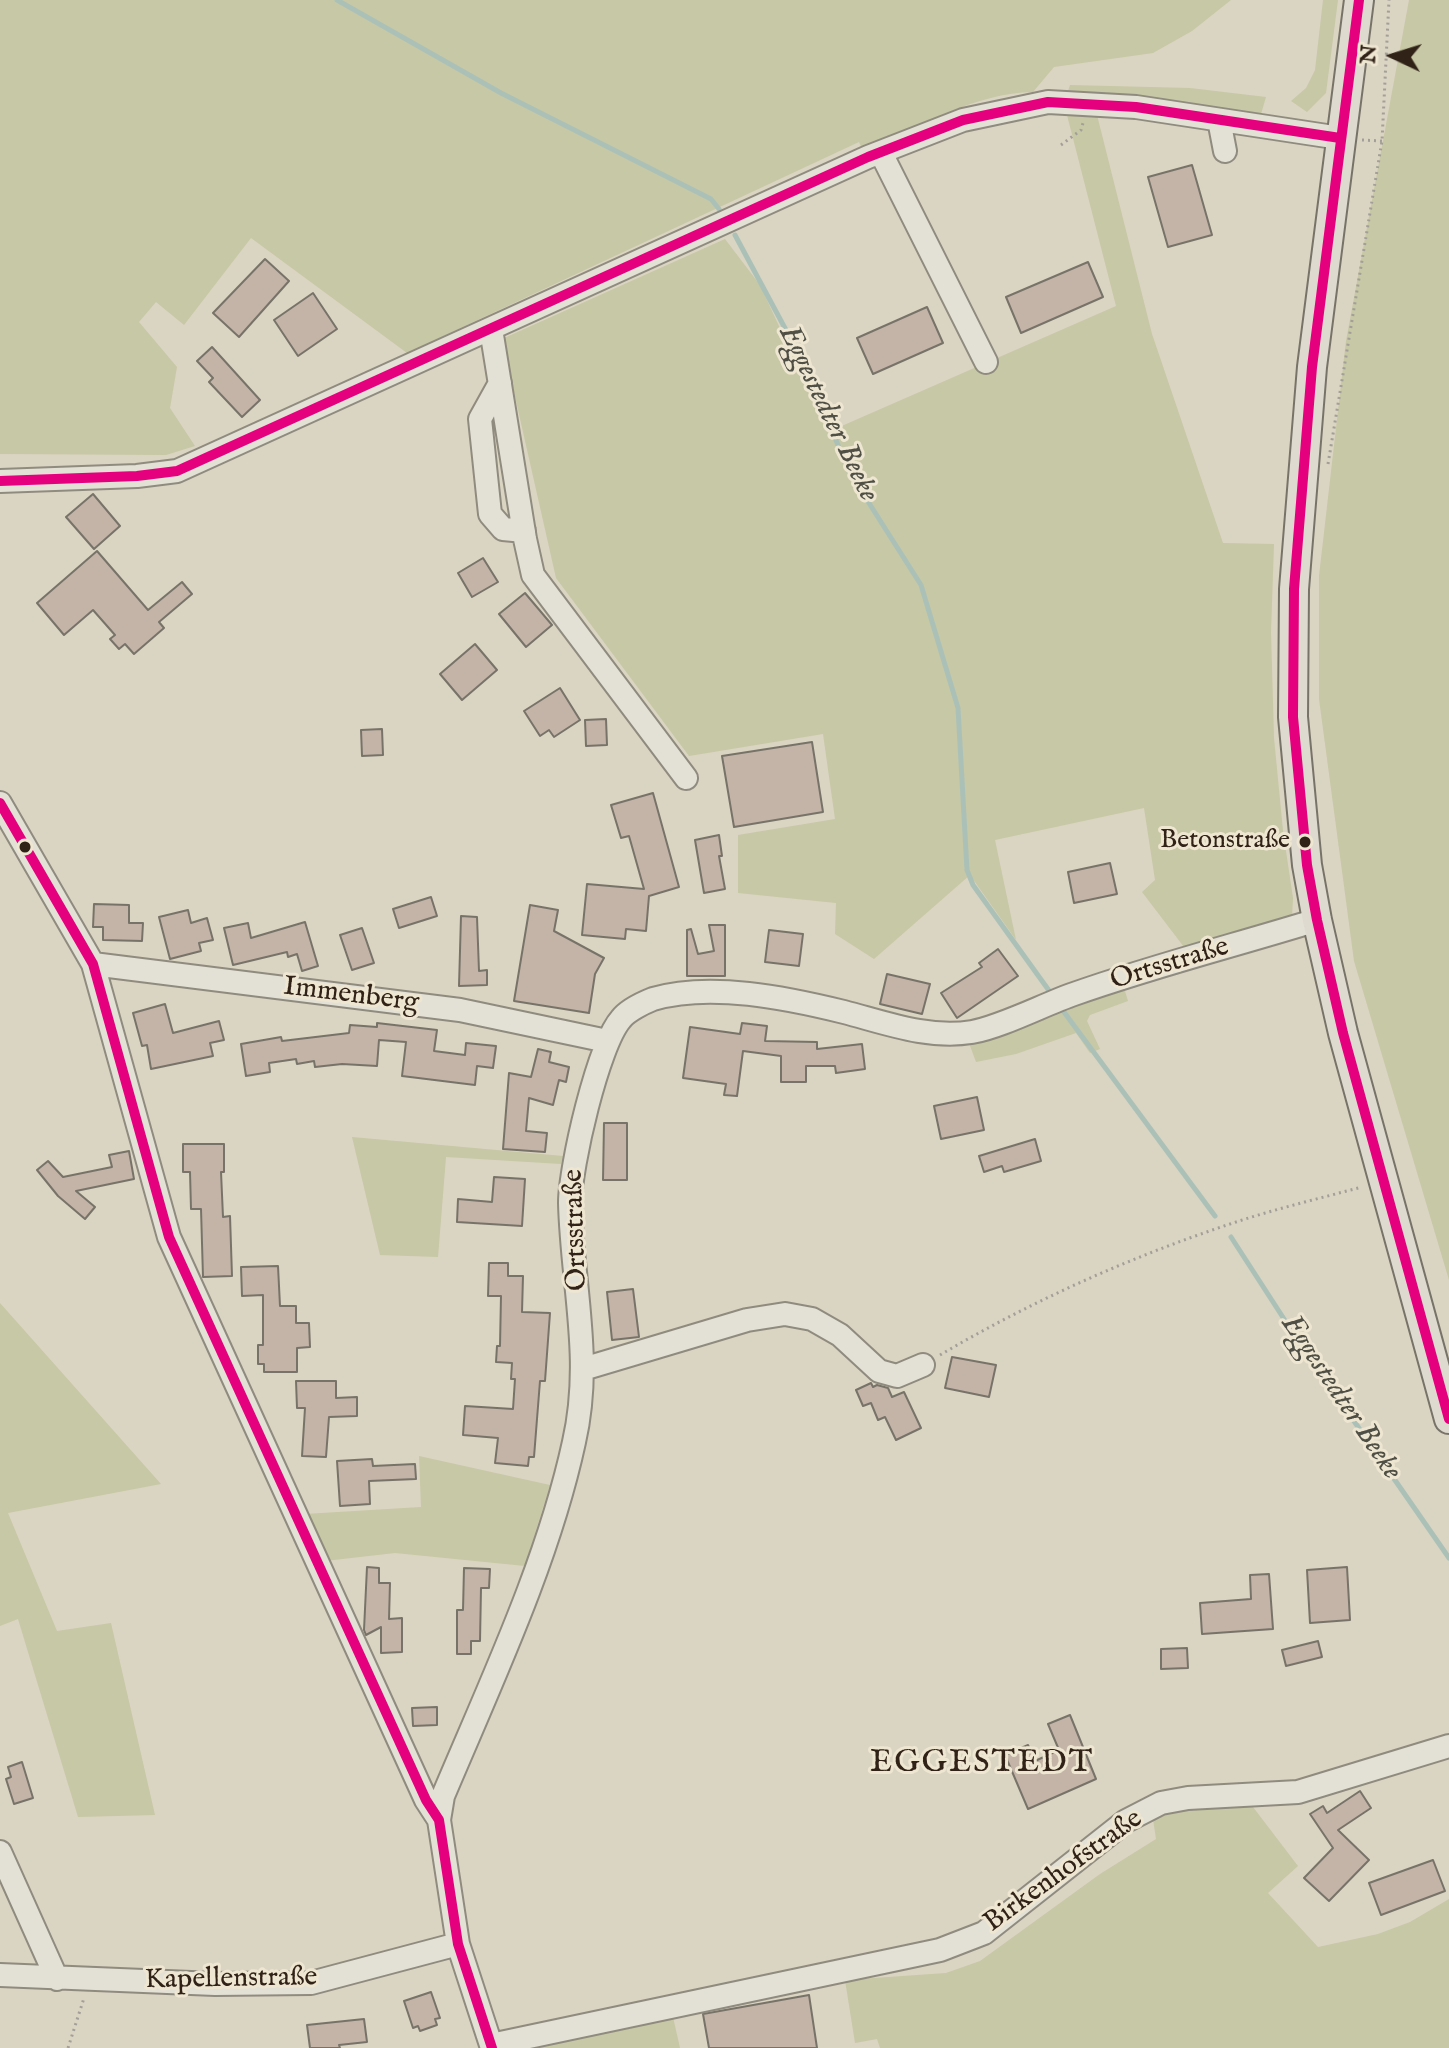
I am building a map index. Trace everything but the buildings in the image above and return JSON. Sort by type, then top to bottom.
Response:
[{"type":"main road","points":[[1359,0],[1312,367],[1294,589],[1293,717],[1307,865],[1317,920],[1343,1033],[1449,1419]]},
{"type":"street","points":[[0,481],[137,476],[177,471],[881,153],[963,120],[1048,102],[1090,104],[1136,107],[1340,138]]},
{"type":"street","points":[[1219,120],[1225,151]]},
{"type":"street","points":[[881,153],[986,362]]},
{"type":"street","points":[[491,329],[533,575],[686,778]]},
{"type":"street","points":[[500,383],[480,419],[490,514],[503,529],[524,531]]},
{"type":"street","points":[[0,803],[93,964],[169,1237],[426,1800],[439,1820]]},
{"type":"street","name":"Ortsstraße","points":[[491,2046],[458,1944],[439,1820],[443,1796],[531,1587],[575,1439],[583,1369],[583,1331],[570,1202],[572,1174],[607,1041],[622,1017],[650,1000],[711,991],[840,1011],[907,1029],[974,1032],[1076,993],[1317,920]]},
{"type":"street","name":"Immenberg","points":[[93,964],[460,1010],[607,1041]]},
{"type":"street","points":[[583,1369],[747,1320],[785,1314],[812,1319],[840,1335],[879,1371],[897,1376],[923,1365]]},
{"type":"street","name":"Birkenhofstraße","points":[[491,2046],[940,1950],[984,1933],[1126,1821],[1161,1803],[1188,1798],[1298,1792],[1449,1746]]},
{"type":"street","points":[[0,1852],[57,1979]]},
{"type":"street","name":"Kapellenstraße","points":[[0,1975],[90,1980],[311,1983],[458,1944]]},
{"type":"path","points":[[1327,468],[1382,141],[1389,0]]},
{"type":"path","points":[[1061,145],[1081,130],[1090,104]]},
{"type":"path","points":[[923,1365],[993,1323],[1054,1293],[1228,1225],[1363,1187]]},
{"type":"path","points":[[68,2048],[90,1980]]},
{"type":"green space","points":[[0,0],[1231,0],[1192,31],[1153,53],[1054,67],[1033,92],[990,98],[968,105],[863,151],[859,142],[407,353],[251,238],[184,325],[156,302],[139,322],[177,367],[170,408],[195,446],[166,455],[0,454]]},
{"type":"green space","points":[[1323,0],[1338,0],[1326,93],[1307,112],[1291,101],[1306,88],[1315,70]]},
{"type":"green space","points":[[1409,0],[1449,0],[1449,1280],[1354,961],[1319,699],[1319,576],[1346,341]]},
{"type":"green space","points":[[1070,85],[1190,88],[1266,97],[1261,114],[1135,96],[1067,94]]},
{"type":"green space","points":[[1067,115],[1097,115],[1152,334],[1223,543],[1274,544],[1271,632],[1274,738],[1293,898],[1292,917],[1187,951],[1142,892],[1155,880],[1144,808],[995,840],[1016,940],[970,875],[874,959],[835,934],[836,903],[738,893],[738,835],[835,819],[823,734],[689,756],[556,578],[502,339],[725,239],[760,285],[828,432],[1116,306]]},
{"type":"green space","points":[[1124,988],[1128,1001],[1090,1015],[1087,1021],[1100,1049],[1090,1053],[1076,1033],[1016,1054],[976,1062],[969,1043]]},
{"type":"green space","points":[[352,1137],[563,1156],[561,1164],[446,1157],[438,1257],[380,1255]]},
{"type":"green space","points":[[0,1303],[161,1484],[8,1513],[57,1631],[111,1623],[155,1815],[78,1817],[18,1619],[0,1626]]},
{"type":"green space","points":[[419,1456],[550,1485],[525,1566],[395,1553],[325,1561],[305,1514],[421,1507]]},
{"type":"green space","points":[[1191,1807],[1253,1807],[1298,1866],[1268,1893],[1318,1947],[1378,1934],[1410,1922],[1449,1899],[1449,2048],[880,2048],[877,2039],[855,2043],[845,1980],[946,1973],[980,1961],[1100,1874],[1156,1839],[1153,1819]]},
{"type":"green space","points":[[673,2017],[680,2048],[532,2048]]},
{"type":"waterway","name":"Eggestedter Beeke","points":[[337,0],[501,93],[711,199],[719,209]]},
{"type":"waterway","name":"Eggestedter Beeke","points":[[735,235],[809,373],[848,470],[921,585],[958,708],[967,870],[973,885],[1050,992]]},
{"type":"waterway","name":"Eggestedter Beeke","points":[[1061,1008],[1215,1216]]},
{"type":"waterway","name":"Eggestedter Beeke","points":[[1231,1237],[1295,1336],[1449,1558]]},
{"type":"transit line","points":[[1359,0],[1312,367],[1294,589],[1293,717],[1307,865],[1317,920],[1343,1033],[1449,1419]]},
{"type":"transit line","points":[[0,481],[137,476],[177,471],[868,157],[963,120],[1048,102],[1136,107],[1340,138]]},
{"type":"transit line","points":[[0,803],[93,964],[169,1237],[426,1800],[439,1820],[458,1944],[492,2048]]},
{"type":"place","name":"Betonstraße","points":[[1305,842]]},
{"type":"district","name":"EGGESTEDT","points":[[982,1764]]}]
